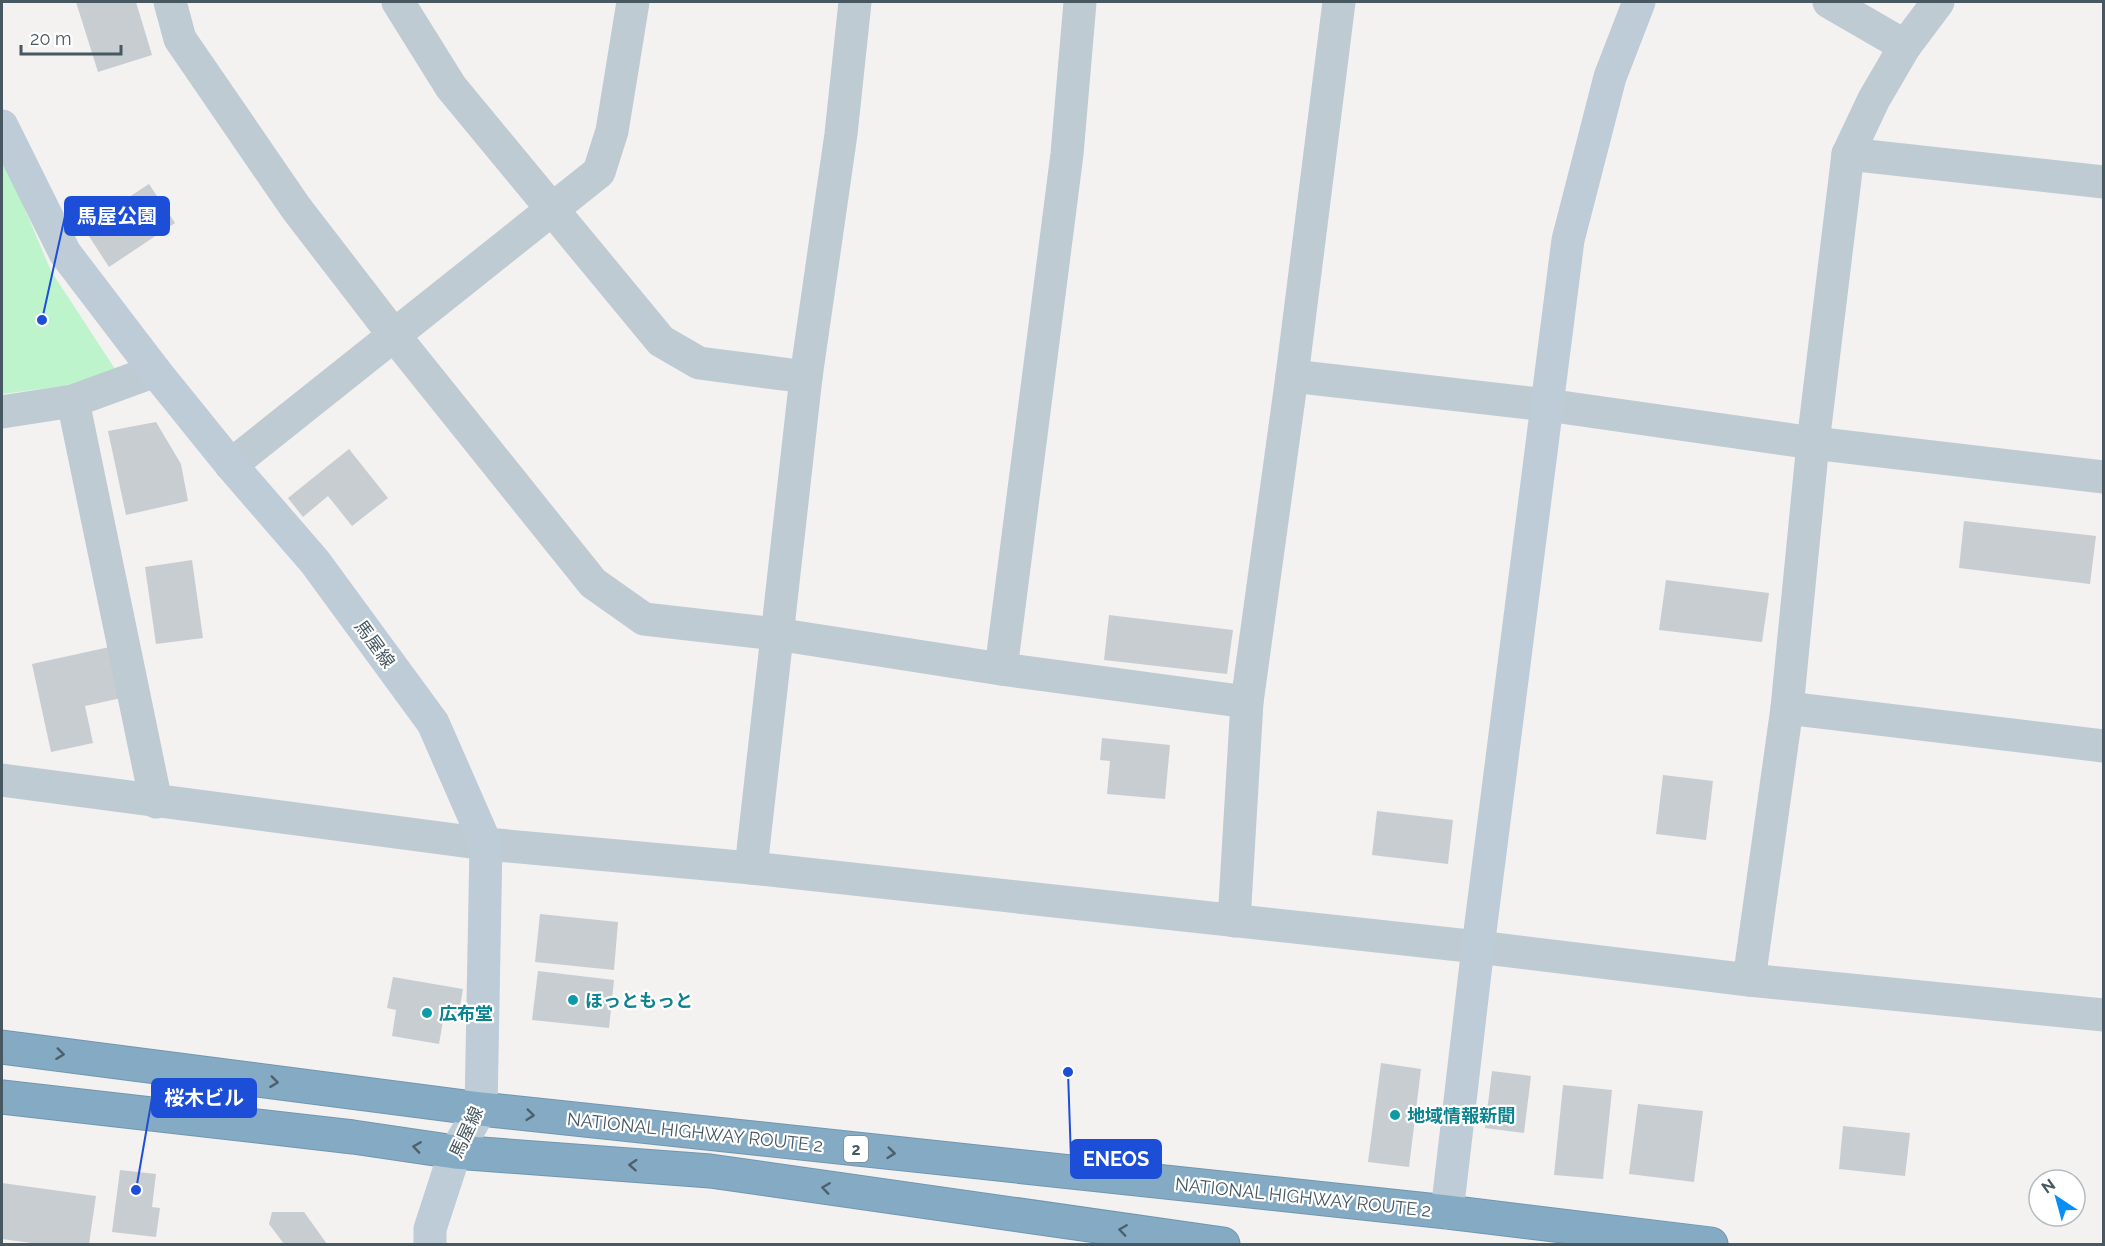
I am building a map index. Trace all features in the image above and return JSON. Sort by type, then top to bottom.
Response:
[{"type":"highway","name":"NATIONAL HIGHWAY ROUTE 2","points":[[2,1047],[481,1109],[1447,1212],[1711,1245]]},
{"type":"highway","name":"NATIONAL HIGHWAY ROUTE 2","points":[[2,1097],[353,1137],[455,1152],[710,1171],[1223,1245]]},
{"type":"street","points":[[170,2],[180,39],[296,208],[393,334],[592,583],[645,619],[776,634],[1001,669],[1247,702]]},
{"type":"street","points":[[398,2],[451,87],[661,341],[699,363],[806,377]]},
{"type":"street","points":[[231,465],[599,172],[612,131],[633,2]]},
{"type":"street","points":[[751,868],[806,377],[841,134],[855,2]]},
{"type":"street","points":[[1001,669],[1067,154],[1080,2]]},
{"type":"street","points":[[1234,921],[1247,702],[1292,376],[1339,2]]},
{"type":"street","points":[[1447,1212],[1478,947],[1568,240],[1610,77],[1639,2]]},
{"type":"street","points":[[1829,2],[1905,46]]},
{"type":"street","points":[[1749,980],[1787,708],[1813,444],[1848,154],[1874,99],[1905,46],[1938,2]]},
{"type":"street","name":"馬屋線","points":[[2,126],[65,253],[155,371],[231,465],[315,562],[433,723],[486,844],[481,1109],[455,1152],[430,1229],[430,1245]]},
{"type":"street","points":[[1848,154],[2103,182]]},
{"type":"street","points":[[2,412],[73,401],[155,371]]},
{"type":"street","points":[[1292,376],[1547,405],[1813,444],[2103,477]]},
{"type":"street","points":[[73,401],[156,802]]},
{"type":"street","points":[[1787,708],[2103,746]]},
{"type":"street","points":[[2,780],[486,844],[751,868],[1478,947],[1749,980],[2103,1015]]},
{"type":"green space","points":[[2,155],[51,271],[115,369],[74,385],[2,394]]},
{"type":"building","points":[[76,2],[136,2],[152,55],[98,72]]},
{"type":"building","points":[[149,184],[175,223],[109,267],[83,227]]},
{"type":"building","points":[[156,422],[181,464],[188,501],[126,515],[108,431]]},
{"type":"building","points":[[349,449],[388,498],[352,526],[328,496],[303,517],[288,498]]},
{"type":"building","points":[[1964,521],[2096,536],[2090,584],[1959,568]]},
{"type":"building","points":[[192,560],[203,638],[156,644],[145,567]]},
{"type":"building","points":[[1666,580],[1769,593],[1762,642],[1659,630]]},
{"type":"building","points":[[1109,615],[1233,630],[1227,674],[1104,660]]},
{"type":"building","points":[[114,646],[126,697],[85,706],[93,743],[51,752],[32,664]]},
{"type":"building","points":[[1102,738],[1170,745],[1165,799],[1107,794],[1110,761],[1100,760]]},
{"type":"building","points":[[1663,775],[1713,781],[1706,840],[1656,834]]},
{"type":"building","points":[[1377,811],[1453,820],[1448,864],[1372,855]]},
{"type":"building","points":[[540,914],[618,922],[614,970],[535,962]]},
{"type":"building","name":"ほっともっと","points":[[538,971],[614,980],[609,1028],[532,1020]]},
{"type":"building","name":"広布堂","points":[[393,977],[463,989],[458,1018],[444,1015],[439,1044],[392,1036],[396,1010],[387,1008]]},
{"type":"building","name":"地域情報新聞","points":[[1381,1063],[1421,1069],[1409,1167],[1368,1162]]},
{"type":"building","points":[[1492,1071],[1531,1076],[1524,1133],[1485,1128]]},
{"type":"building","points":[[1563,1085],[1612,1090],[1603,1179],[1554,1175]]},
{"type":"building","points":[[1638,1104],[1703,1111],[1694,1182],[1629,1174]]},
{"type":"building","points":[[1843,1126],[1910,1133],[1905,1176],[1839,1169]]},
{"type":"building","points":[[120,1170],[156,1174],[152,1207],[160,1208],[156,1237],[112,1232]]},
{"type":"building","points":[[2,1183],[96,1196],[89,1244],[39,1244],[2,1239]]},
{"type":"building","points":[[272,1212],[304,1212],[327,1244],[284,1244],[269,1224]]},
{"type":"place","name":"馬屋公園","points":[[42,320]]},
{"type":"place","name":"ほっともっと","points":[[573,1000]]},
{"type":"place","name":"広布堂","points":[[427,1013]]},
{"type":"place","name":"ENEOS","points":[[1068,1072]]},
{"type":"place","name":"地域情報新聞","points":[[1395,1115]]},
{"type":"place","name":"桜木ビル","points":[[136,1190]]}]
